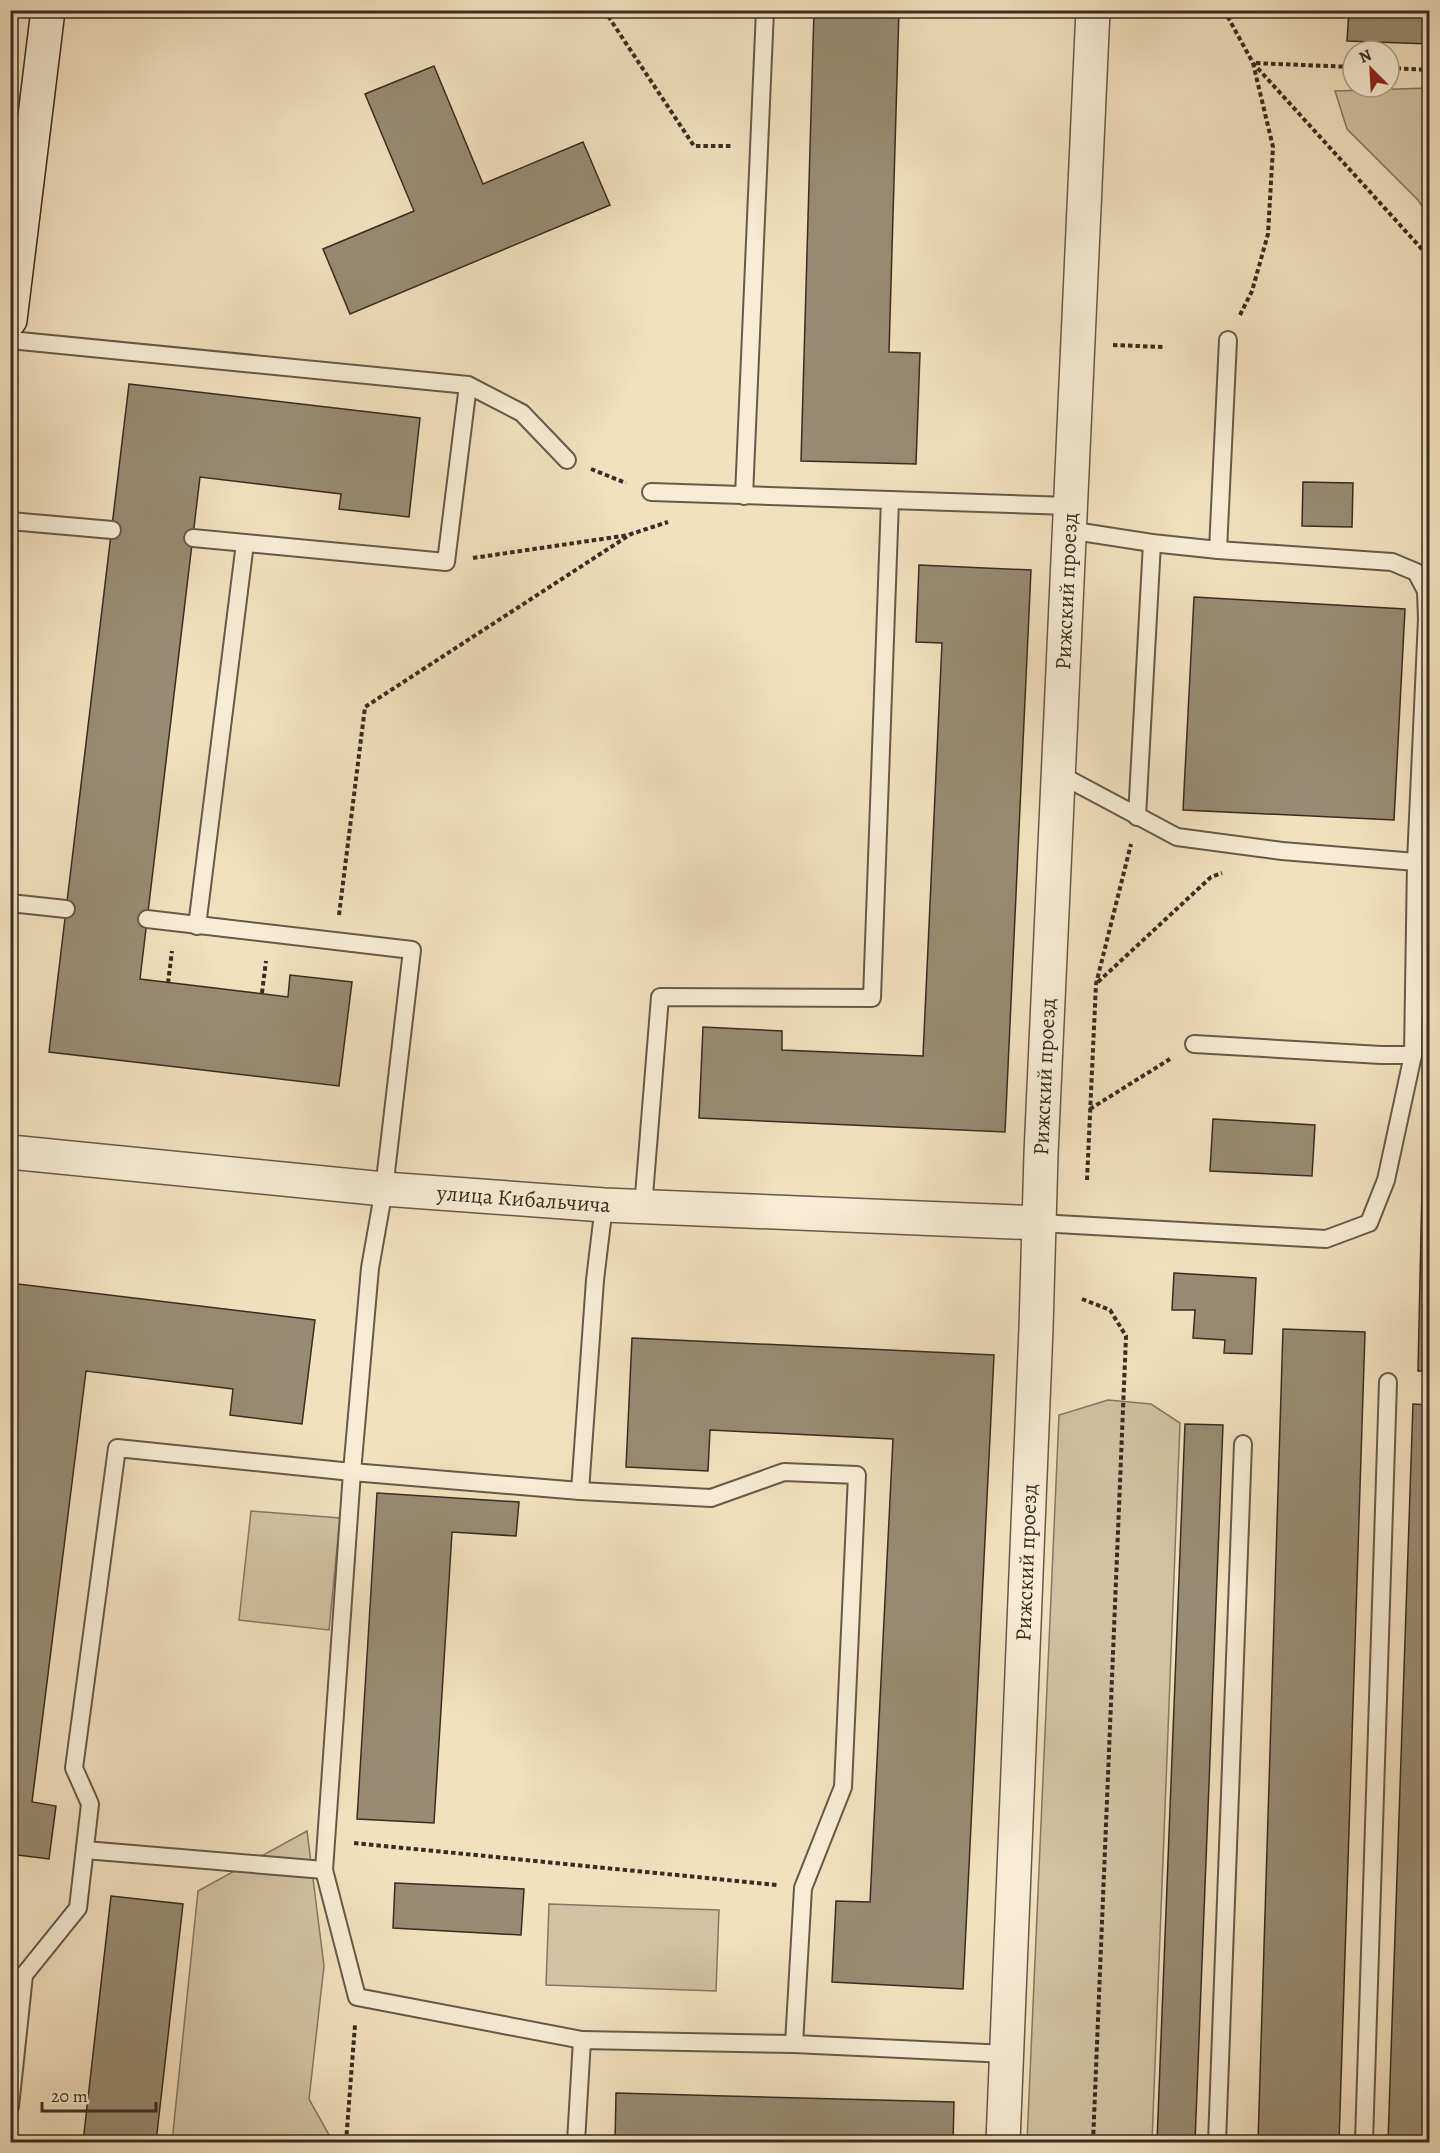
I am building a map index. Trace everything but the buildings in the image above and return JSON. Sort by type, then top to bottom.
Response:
[{"type":"street","points":[[10,320],[48,10]]},
{"type":"street","name":"Рижский проезд","points":[[1003,2142],[1039,1223],[1093,10]]},
{"type":"street","name":"улица Кибальчича","points":[[10,1152],[384,1189],[643,1208],[1039,1223]]},
{"type":"lane","points":[[744,495],[765,10]]},
{"type":"lane","points":[[10,340],[468,385],[522,413],[567,460]]},
{"type":"lane","points":[[1218,550],[1228,340]]},
{"type":"lane","points":[[193,538],[446,561],[468,385]]},
{"type":"lane","points":[[651,492],[890,500],[1069,518],[1152,543],[1392,562],[1416,572],[1426,591],[1427,619],[1416,862],[1413,1055],[1386,1180],[1369,1223],[1326,1239],[1039,1223]]},
{"type":"lane","points":[[643,1208],[660,997],[872,999],[890,500]]},
{"type":"lane","points":[[10,521],[112,530]]},
{"type":"lane","points":[[197,926],[245,543]]},
{"type":"lane","points":[[1137,818],[1152,543]]},
{"type":"lane","points":[[1059,774],[1137,818],[1177,837],[1282,851],[1416,862]]},
{"type":"lane","points":[[10,903],[66,909]]},
{"type":"lane","points":[[147,919],[335,943],[412,950],[384,1189],[370,1268],[352,1472],[324,1870],[357,1997],[582,2040],[794,2044],[1007,2054]]},
{"type":"lane","points":[[1194,1044],[1413,1055]]},
{"type":"lane","points":[[580,1491],[595,1280],[604,1205]]},
{"type":"lane","points":[[1364,2142],[1388,1382]]},
{"type":"lane","points":[[1217,2142],[1243,1444]]},
{"type":"lane","points":[[10,2107],[17,1974],[78,1908],[90,1804],[74,1768],[117,1448],[352,1472],[580,1491],[711,1498],[784,1472],[857,1475],[843,1788],[803,1888],[794,2044]]},
{"type":"lane","points":[[85,1850],[324,1870]]},
{"type":"lane","points":[[576,2142],[582,2040]]},
{"type":"path","points":[[604,10],[694,146],[759,147]]},
{"type":"path","points":[[1224,10],[1253,63],[1430,258]]},
{"type":"path","points":[[1253,63],[1341,67]]},
{"type":"path","points":[[1228,340],[1252,291],[1268,234],[1273,147],[1253,63]]},
{"type":"path","points":[[1401,69],[1430,70]]},
{"type":"path","points":[[567,460],[651,492]]},
{"type":"path","points":[[446,561],[631,534],[676,519]]},
{"type":"path","points":[[335,943],[365,707],[631,534]]},
{"type":"path","points":[[1087,1180],[1096,984],[1137,818]]},
{"type":"path","points":[[1096,984],[1210,877],[1231,870]]},
{"type":"path","points":[[1090,1109],[1194,1044]]},
{"type":"path","points":[[1082,1299],[1110,1310],[1126,1336],[1093,2142]]},
{"type":"path","points":[[327,1840],[803,1888]]},
{"type":"path","points":[[346,2142],[357,1997]]},
{"type":"shaded area","points":[[1430,88],[1429,217],[1418,200],[1347,129],[1335,91],[1341,91],[1341,99],[1401,99],[1401,89]]},
{"type":"shaded area","points":[[1108,1400],[1151,1404],[1180,1423],[1152,2142],[1027,2142],[1059,1415]]},
{"type":"shaded area","points":[[251,1511],[340,1518],[329,1630],[239,1620]]},
{"type":"shaded area","points":[[307,1831],[324,1966],[309,2099],[333,2142],[172,2142],[198,1891]]},
{"type":"shaded area","points":[[549,1904],[719,1910],[716,1991],[546,1985]]}]
